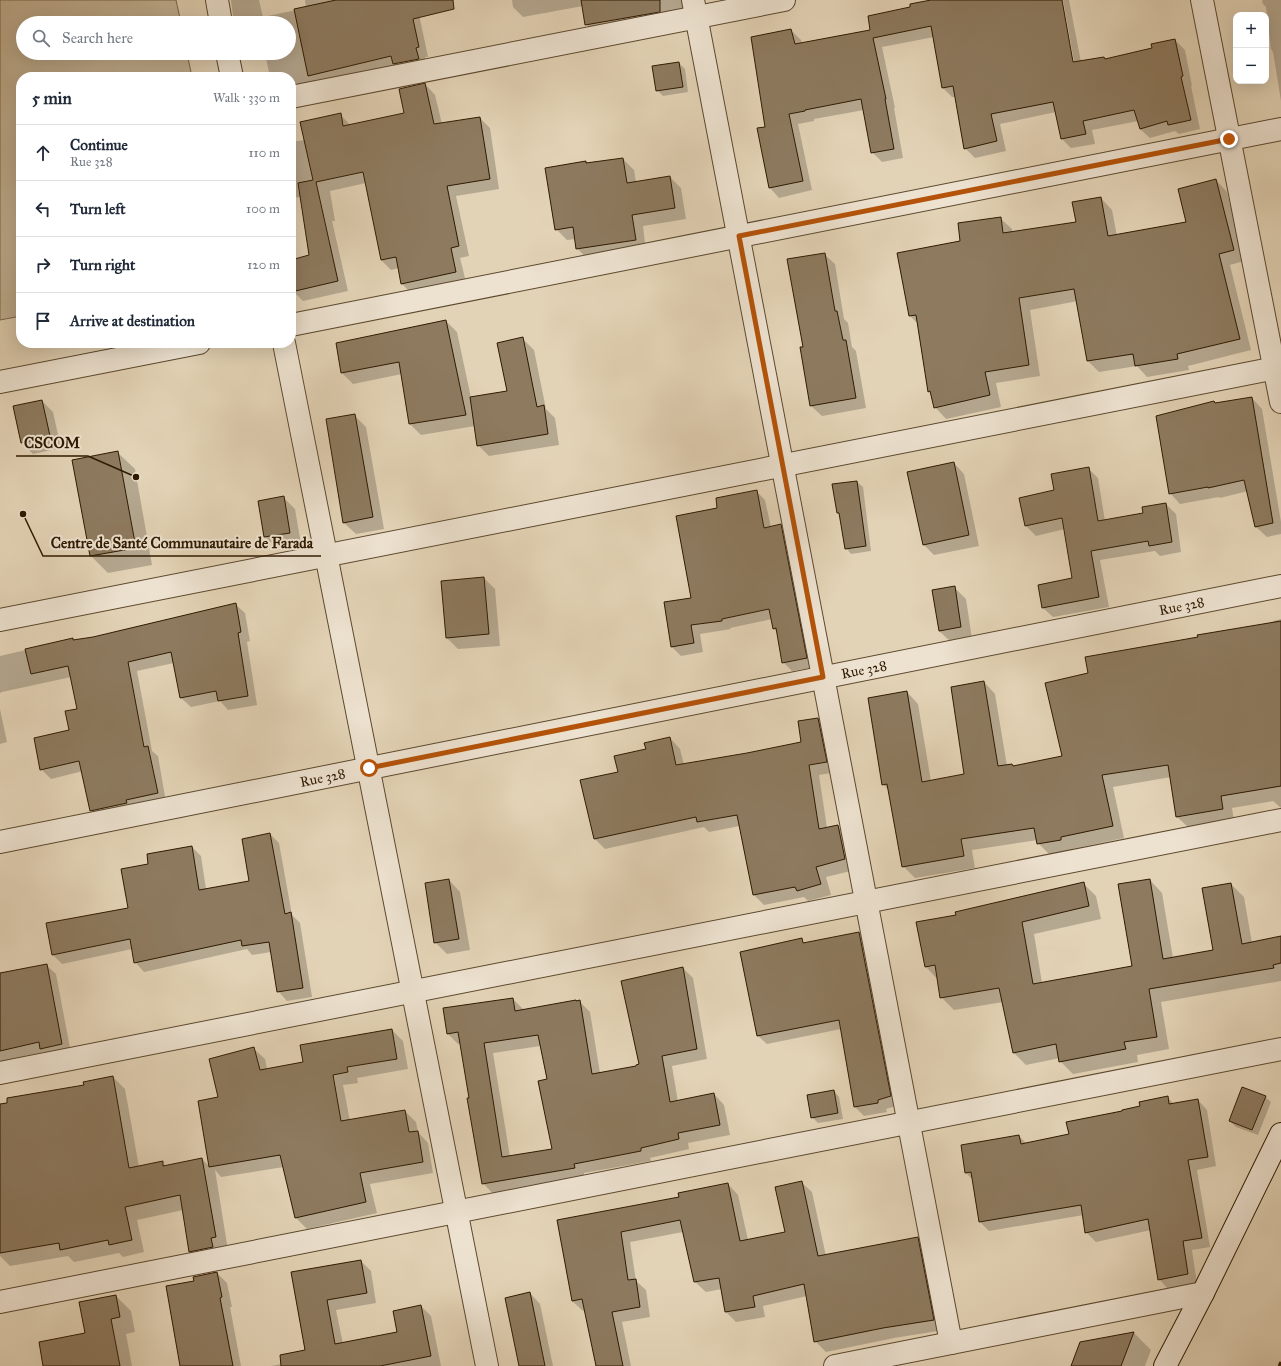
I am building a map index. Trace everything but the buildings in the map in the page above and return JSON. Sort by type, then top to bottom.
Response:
[{"type":"street","points":[[217,0],[220,16]]},
{"type":"street","points":[[296,96],[695,9],[784,0]]},
{"type":"street","points":[[1202,0],[1229,139],[1278,367],[1281,402]]},
{"type":"street","points":[[695,9],[951,1343]]},
{"type":"street","points":[[228,60],[231,72]]},
{"type":"street","points":[[296,324],[1281,129]]},
{"type":"street","points":[[0,382],[173,348]]},
{"type":"street","points":[[285,348],[487,1366]]},
{"type":"street","points":[[0,620],[1278,367]]},
{"type":"street","name":"Rue 328","points":[[0,842],[1281,586]]},
{"type":"street","points":[[0,1073],[1281,820]]},
{"type":"street","points":[[0,1302],[1281,1049]]},
{"type":"street","points":[[1165,1366],[1203,1293],[1281,1134]]},
{"type":"street","points":[[835,1366],[1203,1293]]},
{"type":"shaded area","points":[[0,0],[176,0],[179,16],[16,16],[16,60],[188,60],[191,72],[16,72],[16,317],[0,320]]},
{"type":"railway","points":[[1279,1366],[1281,1362]]},
{"type":"place","name":"CSCOM","points":[[136,477]]},
{"type":"place","name":"Centre de Santé Communautaire de Farada","points":[[23,514]]},
{"type":"route","points":[[369,768],[823,677],[739,236],[1229,139]]}]
